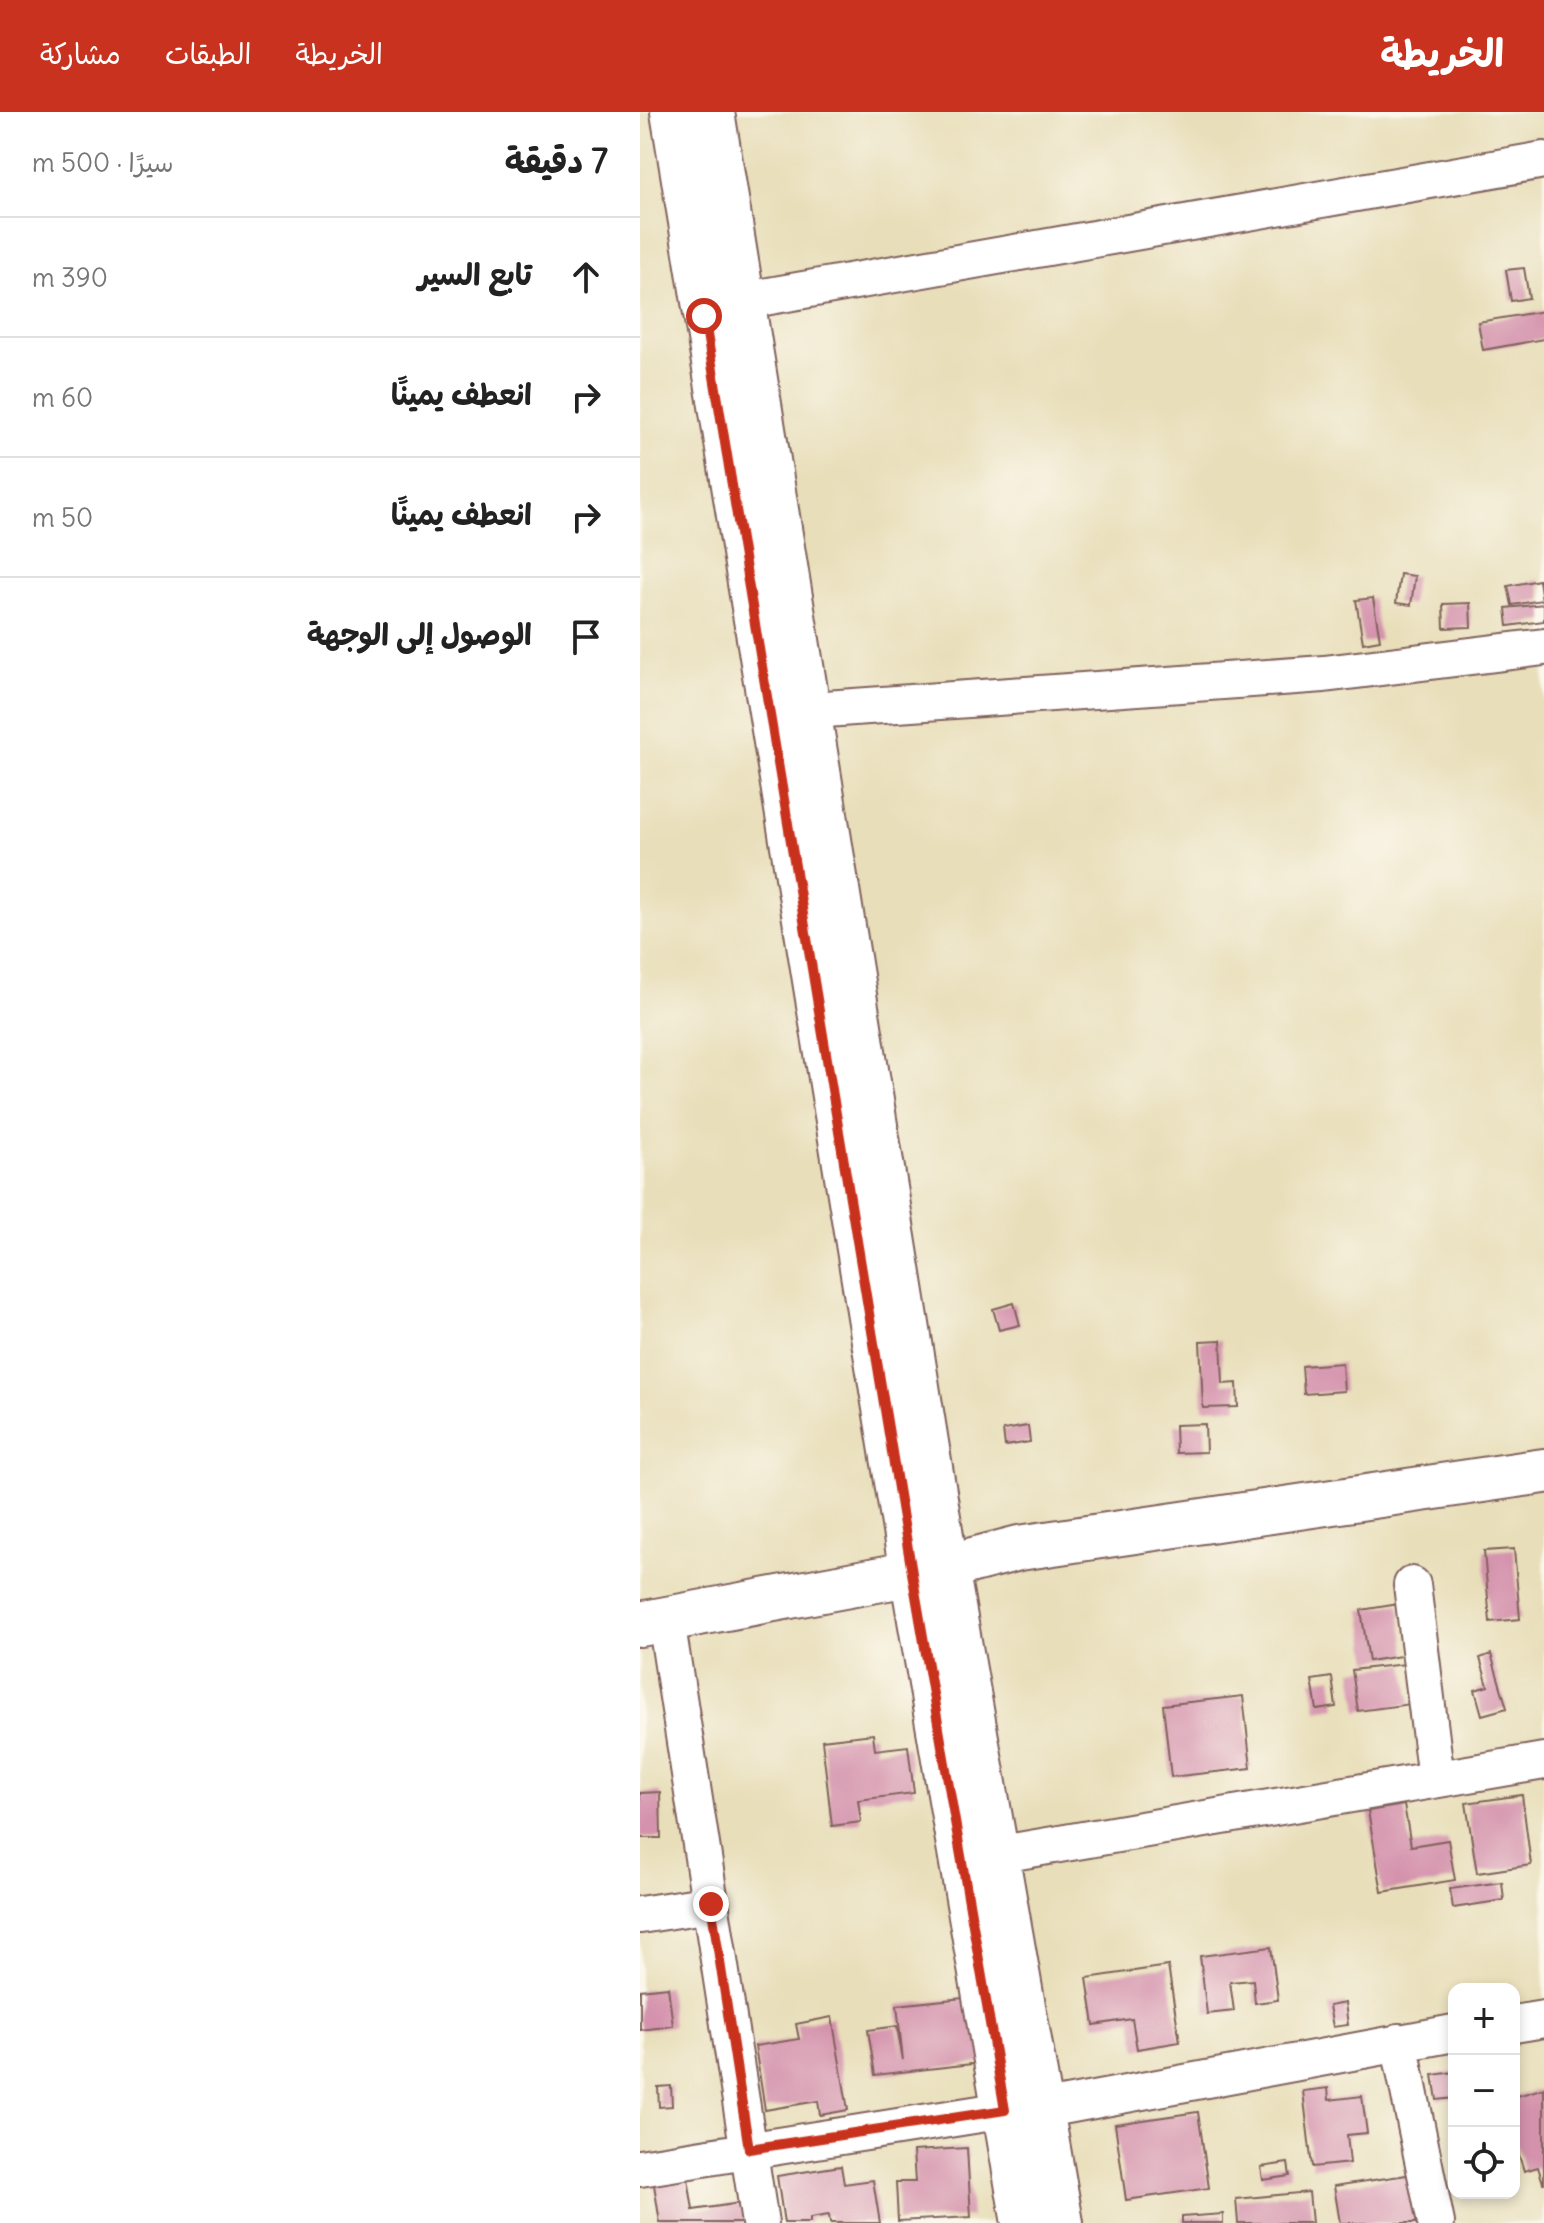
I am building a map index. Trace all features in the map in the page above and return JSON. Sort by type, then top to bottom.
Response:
[{"type":"street","points":[[673,112],[1022,2110],[1061,2223]]},
{"type":"street","points":[[712,112],[811,710],[929,1570],[995,1855],[1022,2110],[1024,2223]]},
{"type":"street","points":[[741,301],[1544,160]]},
{"type":"street","points":[[811,710],[1324,674],[1544,647]]},
{"type":"street","points":[[760,2223],[711,1904],[653,1622],[929,1570],[1019,1548],[1544,1471]]},
{"type":"street","points":[[1412,1585],[1436,1779]]},
{"type":"street","points":[[995,1855],[1544,1761]]},
{"type":"street","points":[[640,1915],[711,1904]]},
{"type":"street","points":[[1520,2023],[1544,2019]]},
{"type":"street","points":[[640,2168],[749,2149],[1022,2110],[1448,2034]]},
{"type":"street","points":[[1399,2042],[1436,2223]]},
{"type":"building","points":[[1524,268],[1529,298],[1511,301],[1506,270]]},
{"type":"building","points":[[1544,311],[1544,339],[1483,350],[1478,322]]},
{"type":"building","points":[[1400,574],[1415,576],[1411,605],[1396,603]]},
{"type":"building","points":[[1539,580],[1542,600],[1512,605],[1508,586]]},
{"type":"building","points":[[1373,598],[1380,640],[1363,643],[1356,600]]},
{"type":"building","points":[[1470,603],[1471,627],[1444,628],[1443,604]]},
{"type":"building","points":[[1544,604],[1544,621],[1508,626],[1506,608]]},
{"type":"building","points":[[1014,1303],[1020,1325],[999,1330],[993,1309]]},
{"type":"building","points":[[1221,1340],[1223,1384],[1237,1383],[1238,1407],[1203,1408],[1200,1341]]},
{"type":"building","points":[[1342,1363],[1344,1391],[1304,1394],[1302,1366]]},
{"type":"building","points":[[1205,1424],[1206,1452],[1176,1453],[1175,1425]]},
{"type":"building","points":[[1028,1426],[1030,1442],[1005,1446],[1003,1430]]},
{"type":"building","points":[[1514,1549],[1520,1619],[1490,1622],[1484,1551]]},
{"type":"building","points":[[1399,1604],[1407,1655],[1369,1661],[1361,1610]]},
{"type":"building","points":[[1491,1654],[1507,1708],[1482,1715],[1475,1690],[1488,1686],[1480,1658]]},
{"type":"building","points":[[1405,1664],[1411,1704],[1358,1711],[1352,1670]]},
{"type":"building","points":[[1332,1677],[1336,1707],[1317,1710],[1312,1680]]},
{"type":"building","points":[[1243,1696],[1251,1768],[1171,1777],[1163,1705]]},
{"type":"building","points":[[873,1734],[875,1750],[908,1746],[914,1793],[858,1800],[861,1822],[832,1826],[822,1740]]},
{"type":"building","points":[[660,1792],[661,1838],[640,1838],[640,1793]]},
{"type":"building","points":[[1522,1795],[1531,1865],[1477,1873],[1466,1803]]},
{"type":"building","points":[[1404,1805],[1411,1846],[1448,1840],[1455,1880],[1382,1892],[1368,1811]]},
{"type":"building","points":[[1502,1882],[1504,1900],[1453,1908],[1450,1889]]},
{"type":"building","points":[[1271,1947],[1278,2000],[1255,2003],[1253,1980],[1230,1982],[1234,2011],[1207,2014],[1200,1956]]},
{"type":"building","points":[[1168,1966],[1180,2042],[1137,2049],[1132,2019],[1094,2025],[1087,1978]]},
{"type":"building","points":[[668,1987],[673,2026],[640,2030],[640,1990]]},
{"type":"building","points":[[982,1996],[989,2062],[875,2075],[868,2030],[897,2026],[903,2060],[897,2005]]},
{"type":"building","points":[[1345,2003],[1348,2025],[1333,2027],[1329,2006]]},
{"type":"building","points":[[832,2017],[848,2110],[820,2115],[818,2101],[765,2110],[755,2046],[799,2039],[796,2024]]},
{"type":"building","points":[[1448,2073],[1448,2099],[1437,2100],[1433,2075]]},
{"type":"building","points":[[671,2086],[672,2106],[659,2107],[658,2087]]},
{"type":"building","points":[[1328,2088],[1329,2100],[1362,2096],[1367,2133],[1347,2135],[1350,2163],[1312,2167],[1303,2091]]},
{"type":"building","points":[[1544,2088],[1544,2183],[1538,2167],[1524,2171],[1520,2158],[1520,2095]]},
{"type":"building","points":[[1198,2112],[1209,2188],[1126,2200],[1115,2124]]},
{"type":"building","points":[[967,2148],[971,2217],[898,2221],[896,2182],[915,2182],[913,2151]]},
{"type":"building","points":[[1288,2163],[1290,2176],[1263,2180],[1261,2167]]},
{"type":"building","points":[[841,2166],[844,2184],[873,2180],[880,2223],[830,2223],[829,2215],[810,2218],[810,2223],[784,2223],[777,2176]]},
{"type":"building","points":[[687,2172],[693,2210],[741,2203],[744,2223],[660,2223],[653,2178]]},
{"type":"building","points":[[1420,2173],[1428,2223],[1340,2223],[1334,2186]]},
{"type":"building","points":[[1309,2192],[1312,2223],[1238,2223],[1236,2199]]},
{"type":"building","points":[[1223,2214],[1223,2223],[1182,2223],[1182,2217]]},
{"type":"route","points":[[704,316],[912,1573],[1005,2110],[749,2149],[711,1904]]}]
